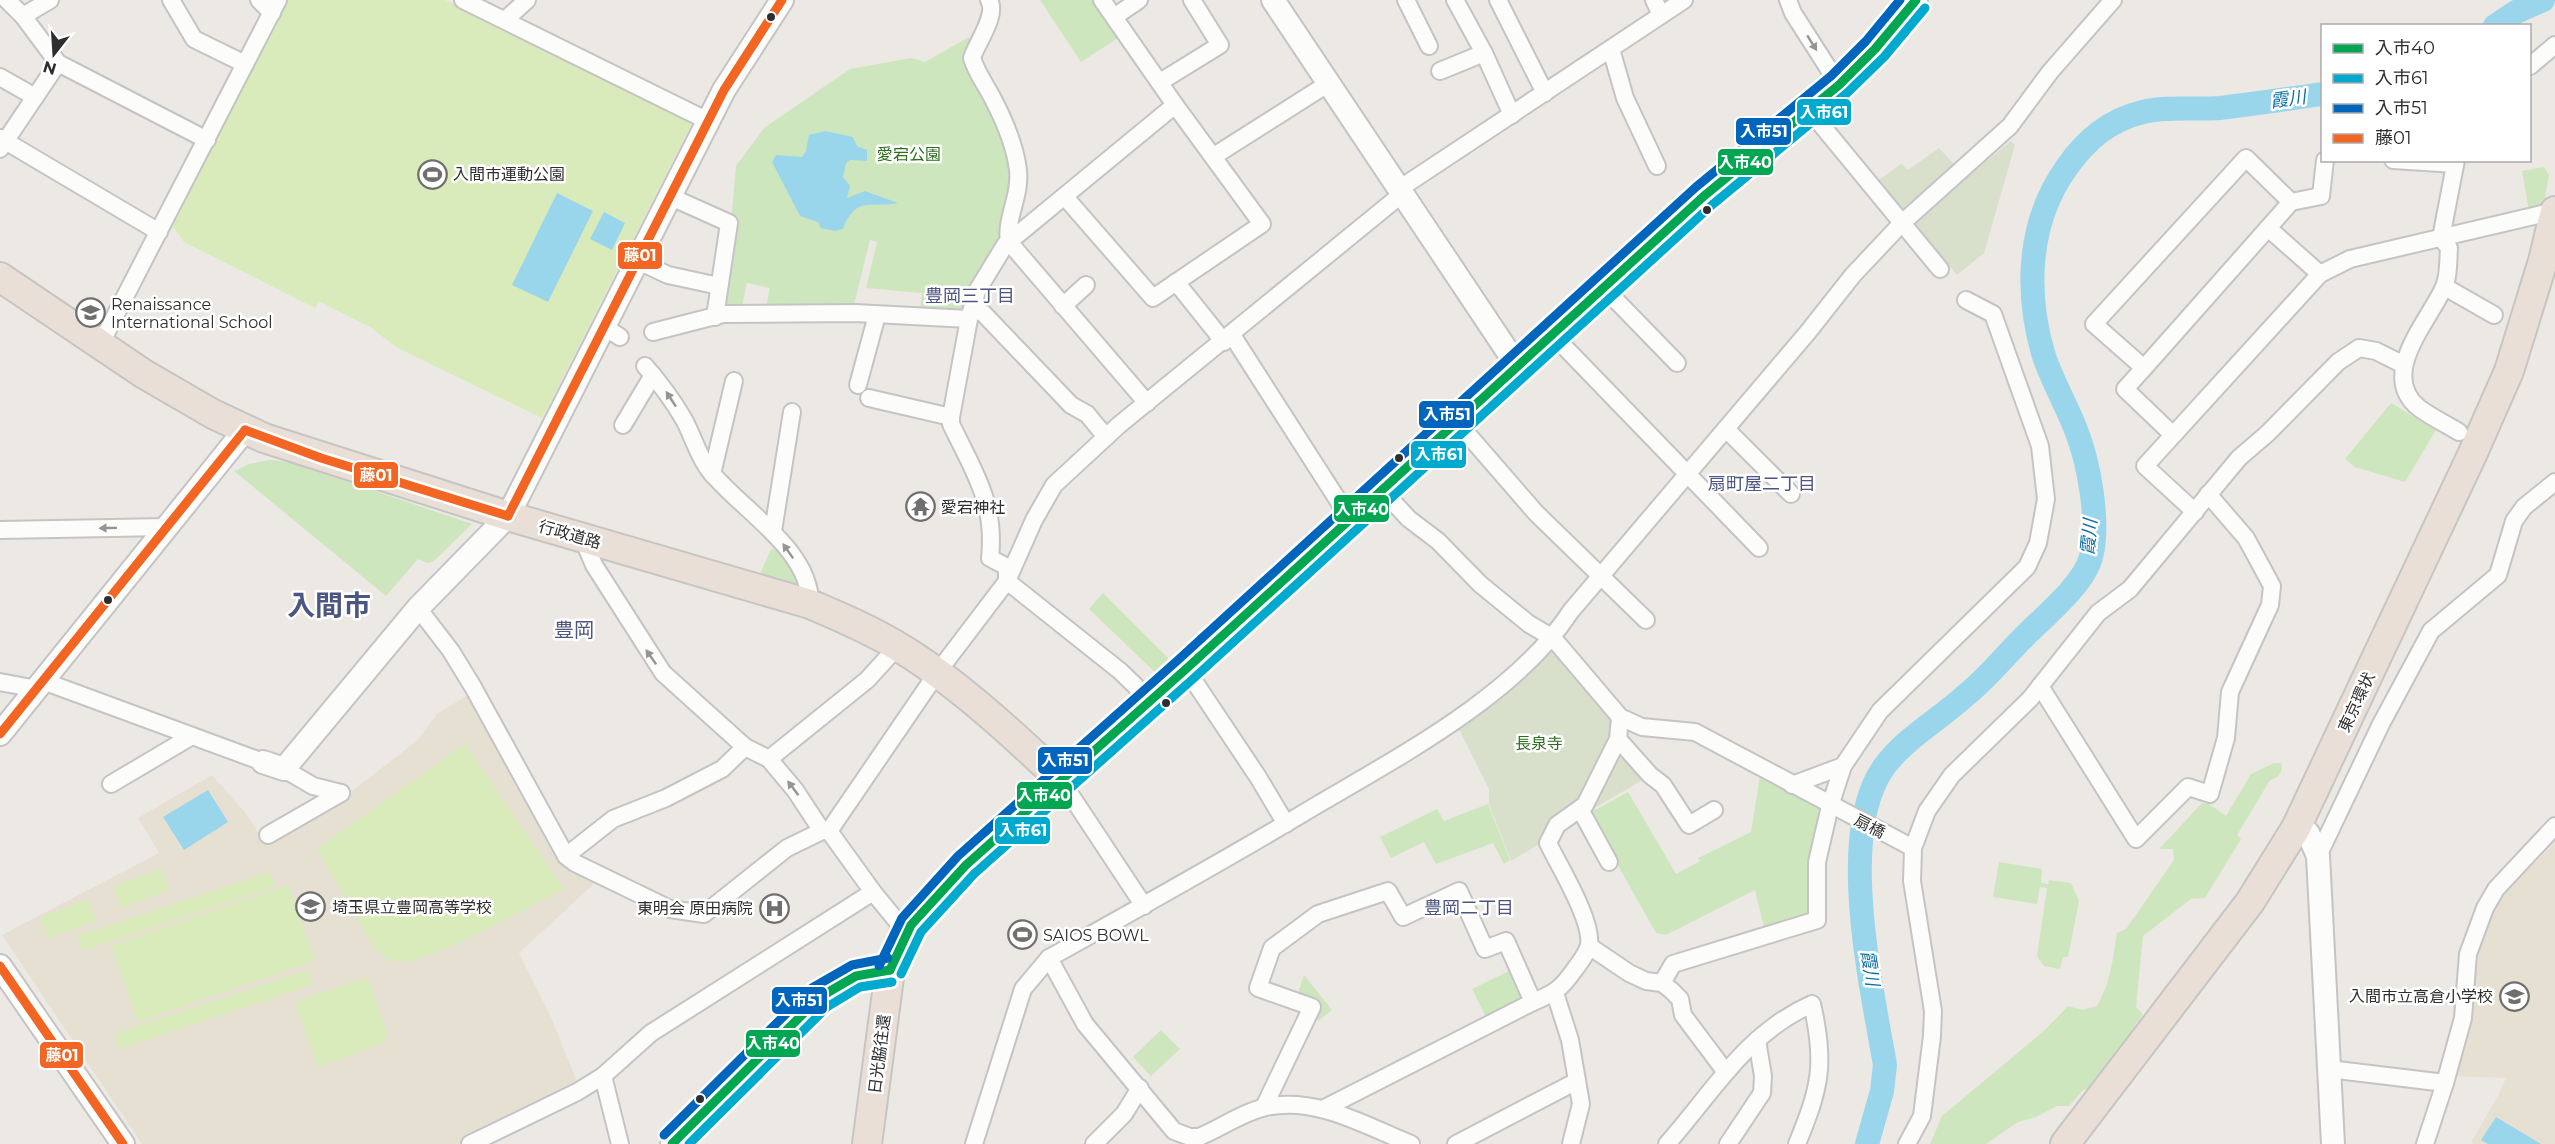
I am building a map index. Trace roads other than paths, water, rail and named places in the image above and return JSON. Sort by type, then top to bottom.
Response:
[{"type":"highway","name":"東京環状","points":[[2066,1144],[2245,910],[2307,839],[2320,782],[2509,371],[2543,261],[2555,211]]},
{"type":"highway","name":"東京環状","points":[[2083,1144],[2233,948],[2307,839],[2525,368],[2555,270]]},
{"type":"highway","name":"行政道路","points":[[0,277],[100,345],[180,395],[244,430],[321,458],[508,516],[810,604],[898,646],[938,673],[1060,779]]},
{"type":"highway","name":"日光脇往還","points":[[867,1144],[890,970],[905,931],[931,899],[1060,779]]},
{"type":"street","points":[[7,0],[58,63],[207,140]]},
{"type":"street","points":[[22,16],[50,0]]},
{"type":"street","points":[[171,0],[194,39],[245,64]]},
{"type":"street","points":[[100,345],[275,6],[259,0]]},
{"type":"street","points":[[463,0],[708,121]]},
{"type":"street","points":[[505,20],[527,0]]},
{"type":"street","points":[[273,766],[418,608],[508,516],[613,332],[638,261],[708,121],[739,64],[782,0]]},
{"type":"street","points":[[989,0],[992,10],[972,58],[1003,120],[1018,166],[1017,199],[1007,231],[1009,242],[1148,403]]},
{"type":"street","points":[[1065,197],[1153,298],[1262,224],[1102,0]]},
{"type":"street","points":[[1114,17],[1139,0]]},
{"type":"street","points":[[1160,82],[1220,45],[1192,0]]},
{"type":"street","points":[[1274,0],[1518,366]]},
{"type":"street","points":[[1406,0],[1429,46]]},
{"type":"street","points":[[1455,0],[1484,53],[1512,115]]},
{"type":"street","points":[[1498,0],[1545,93]]},
{"type":"street","points":[[418,608],[451,651],[473,687],[566,856],[612,883],[664,906],[681,912],[704,914],[787,848],[826,831],[938,673],[1007,581],[1034,520],[1054,485],[1106,437],[1401,192],[1611,49],[1658,8],[1684,0]]},
{"type":"street","points":[[1788,0],[1793,13],[1839,85]]},
{"type":"street","points":[[1143,906],[1060,779],[1186,669],[1713,188],[1839,85],[1875,50],[1916,0]]},
{"type":"street","points":[[974,1144],[1023,989],[1049,958],[1286,824],[1438,732],[1493,692],[1553,638],[1571,610],[1726,429],[1853,275],[1901,224],[2010,126],[2050,72],[2113,0]]},
{"type":"street","points":[[2531,64],[2555,45]]},
{"type":"street","points":[[1611,49],[1625,98],[1657,166]]},
{"type":"street","points":[[1440,72],[1484,53]]},
{"type":"street","points":[[58,63],[1,143],[159,232]]},
{"type":"street","points":[[0,77],[35,97]]},
{"type":"street","points":[[1214,156],[1329,83]]},
{"type":"street","points":[[1150,700],[1120,671],[1007,581],[1006,567],[990,558],[991,519],[982,489],[951,424],[951,417],[977,291],[1009,242],[1175,105]]},
{"type":"street","points":[[1809,110],[1940,269]]},
{"type":"street","points":[[2144,368],[2094,324],[2246,158],[2291,201]]},
{"type":"street","points":[[2172,434],[2125,389],[2291,201],[2321,196],[2325,162]]},
{"type":"street","points":[[2456,162],[2441,238],[2449,248],[2445,287],[2418,332],[2404,365],[2403,388],[2417,407],[2459,432]]},
{"type":"street","points":[[670,197],[729,223],[715,317]]},
{"type":"street","points":[[2195,512],[2145,466],[2320,274],[2350,259],[2555,211]]},
{"type":"street","points":[[2268,228],[2320,274]]},
{"type":"street","points":[[638,261],[668,275],[719,286]]},
{"type":"street","points":[[1176,282],[1228,338],[1350,519]]},
{"type":"street","points":[[1063,306],[1086,285]]},
{"type":"street","points":[[2445,287],[2494,315]]},
{"type":"street","points":[[1604,288],[1677,363]]},
{"type":"street","points":[[1662,983],[1673,964],[1817,920],[1818,862],[1843,766],[1880,711],[2027,567],[2043,522],[2045,473],[2040,446],[1993,314],[1966,300]]},
{"type":"street","points":[[653,332],[723,314],[983,313],[1071,405],[1087,414],[1106,437]]},
{"type":"street","points":[[877,315],[863,391],[951,417]]},
{"type":"street","points":[[1553,335],[1759,548]]},
{"type":"street","points":[[1907,1144],[1923,1116],[1933,1011],[1912,896],[1908,846],[1938,792],[2040,686],[2098,613],[2130,589],[2239,458],[2268,433],[2347,354],[2359,348],[2376,351],[2404,365]]},
{"type":"street","points":[[623,425],[649,370],[683,417],[712,474],[747,510],[773,531],[806,580],[810,592],[810,604]]},
{"type":"street","points":[[712,474],[734,381]]},
{"type":"street","points":[[773,531],[792,412]]},
{"type":"street","points":[[1457,422],[1536,513],[1646,620]]},
{"type":"street","points":[[1726,429],[1791,494]]},
{"type":"street","points":[[0,734],[244,430]]},
{"type":"street","points":[[2333,1144],[2329,1069],[2307,839],[2381,724],[2431,631],[2498,575],[2514,521],[2524,507],[2555,482]]},
{"type":"street","points":[[1323,1109],[1555,993],[1565,984],[1589,946],[1583,916],[1548,843],[1557,825],[1585,805],[1618,739],[1620,717],[1553,638],[1529,624],[1479,584],[1438,541],[1409,519],[1382,489]]},
{"type":"street","points":[[2040,686],[2136,839],[2188,787],[2210,794],[2226,738],[2230,692],[2270,605],[2272,586],[2246,538],[2208,494]]},
{"type":"street","points":[[0,530],[167,527]]},
{"type":"street","points":[[589,539],[588,551],[594,565],[650,656],[686,695],[745,747],[769,759],[905,931]]},
{"type":"street","points":[[769,759],[867,680],[898,646]]},
{"type":"street","points":[[1186,669],[1286,824]]},
{"type":"street","points":[[0,682],[40,685],[192,736],[273,766],[313,786],[341,793],[268,836]]},
{"type":"street","name":"扇橋","points":[[1620,717],[1642,727],[1695,732],[1833,808],[1908,846]]},
{"type":"street","points":[[111,784],[192,736]]},
{"type":"street","points":[[1618,739],[1650,775],[1663,785],[1689,825],[1714,810]]},
{"type":"street","points":[[566,856],[613,819],[666,798],[722,769],[745,747]]},
{"type":"street","points":[[1792,785],[1843,766]]},
{"type":"street","points":[[1580,809],[1609,862]]},
{"type":"street","points":[[2424,1144],[2445,1083],[2463,1018],[2468,954],[2485,908],[2496,889],[2555,826]]},
{"type":"street","points":[[1264,1107],[1312,1007],[1258,988],[1272,948],[1318,914],[1388,891],[1403,917],[1458,891],[1485,949],[1506,941],[1533,1002]]},
{"type":"street","points":[[470,1144],[577,1092],[603,1076],[651,1033],[873,892]]},
{"type":"street","points":[[1589,946],[1629,973],[1646,981],[1662,983],[1680,999],[1683,1014],[1725,1071]]},
{"type":"street","points":[[1049,958],[1085,1024],[1174,1131],[1190,1137],[1199,1137],[1264,1107],[1284,1105],[1323,1109],[1411,1144]]},
{"type":"street","points":[[0,966],[123,1144]]},
{"type":"street","points":[[672,1144],[820,997],[856,976],[890,970]]},
{"type":"street","points":[[1555,993],[1570,1040],[1581,1104],[1571,1144]]},
{"type":"street","points":[[1666,1144],[1725,1071],[1757,1040],[1785,1016],[1812,1004],[1821,1043],[1820,1075],[1816,1097],[1797,1144]]},
{"type":"street","points":[[1728,1144],[1762,1093],[1763,1076],[1757,1040]]},
{"type":"street","points":[[2329,1069],[2445,1083]]},
{"type":"street","points":[[603,1076],[620,1144]]},
{"type":"street","points":[[1456,1144],[1577,1081]]},
{"type":"street","points":[[1094,1144],[1124,1114],[1140,1088]]},
{"type":"water","points":[[825,131],[853,137],[857,146],[867,150],[867,161],[850,160],[846,163],[843,177],[850,186],[847,198],[865,191],[898,203],[859,207],[853,211],[843,229],[835,231],[821,228],[818,222],[800,216],[772,162],[776,155],[802,157],[806,151],[809,135]]},
{"type":"water","points":[[557,193],[593,211],[548,302],[512,285]]},
{"type":"water","points":[[604,212],[625,223],[612,250],[590,239]]},
{"type":"water","points":[[208,790],[228,822],[184,850],[163,817]]},
{"type":"water","points":[[2496,1117],[2541,1144],[2488,1144],[2481,1140]]},
{"type":"waterway","name":"霞川","points":[[2498,24],[2516,12],[2543,0]]},
{"type":"waterway","name":"霞川","points":[[1867,1144],[1882,1091],[1885,1065],[1866,954],[1862,912],[1860,870],[1862,831],[1870,796],[1884,767],[1893,756],[1973,689],[2050,612],[2080,579],[2091,557],[2094,510],[2089,475],[2081,443],[2050,372],[2037,329],[2032,281],[2038,233],[2044,210],[2054,188],[2074,157],[2099,132],[2119,120],[2152,110],[2220,108],[2321,94]]},
{"type":"place","name":"入間市運動公園","points":[[432,174]]},
{"type":"place","name":"Renaissance International School","points":[[90,313]]},
{"type":"place","name":"愛宕神社","points":[[920,507]]},
{"type":"place","name":"埼玉県立豊岡高等学校","points":[[311,907]]},
{"type":"place","name":"東明会 原田病院","points":[[774,908]]},
{"type":"place","name":"SAIOS BOWL","points":[[1022,935]]},
{"type":"place","name":"入間市立高倉小学校","points":[[2514,996]]},
{"type":"district","name":"豊岡三丁目","points":[[970,296]]},
{"type":"district","name":"扇町屋二丁目","points":[[1762,484]]},
{"type":"district","name":"入間市","points":[[329,605]]},
{"type":"district","name":"豊岡","points":[[574,630]]},
{"type":"district","name":"豊岡二丁目","points":[[1469,908]]},
{"type":"park label","name":"愛宕公園","points":[[909,154]]},
{"type":"park label","name":"長泉寺","points":[[1539,743]]}]
